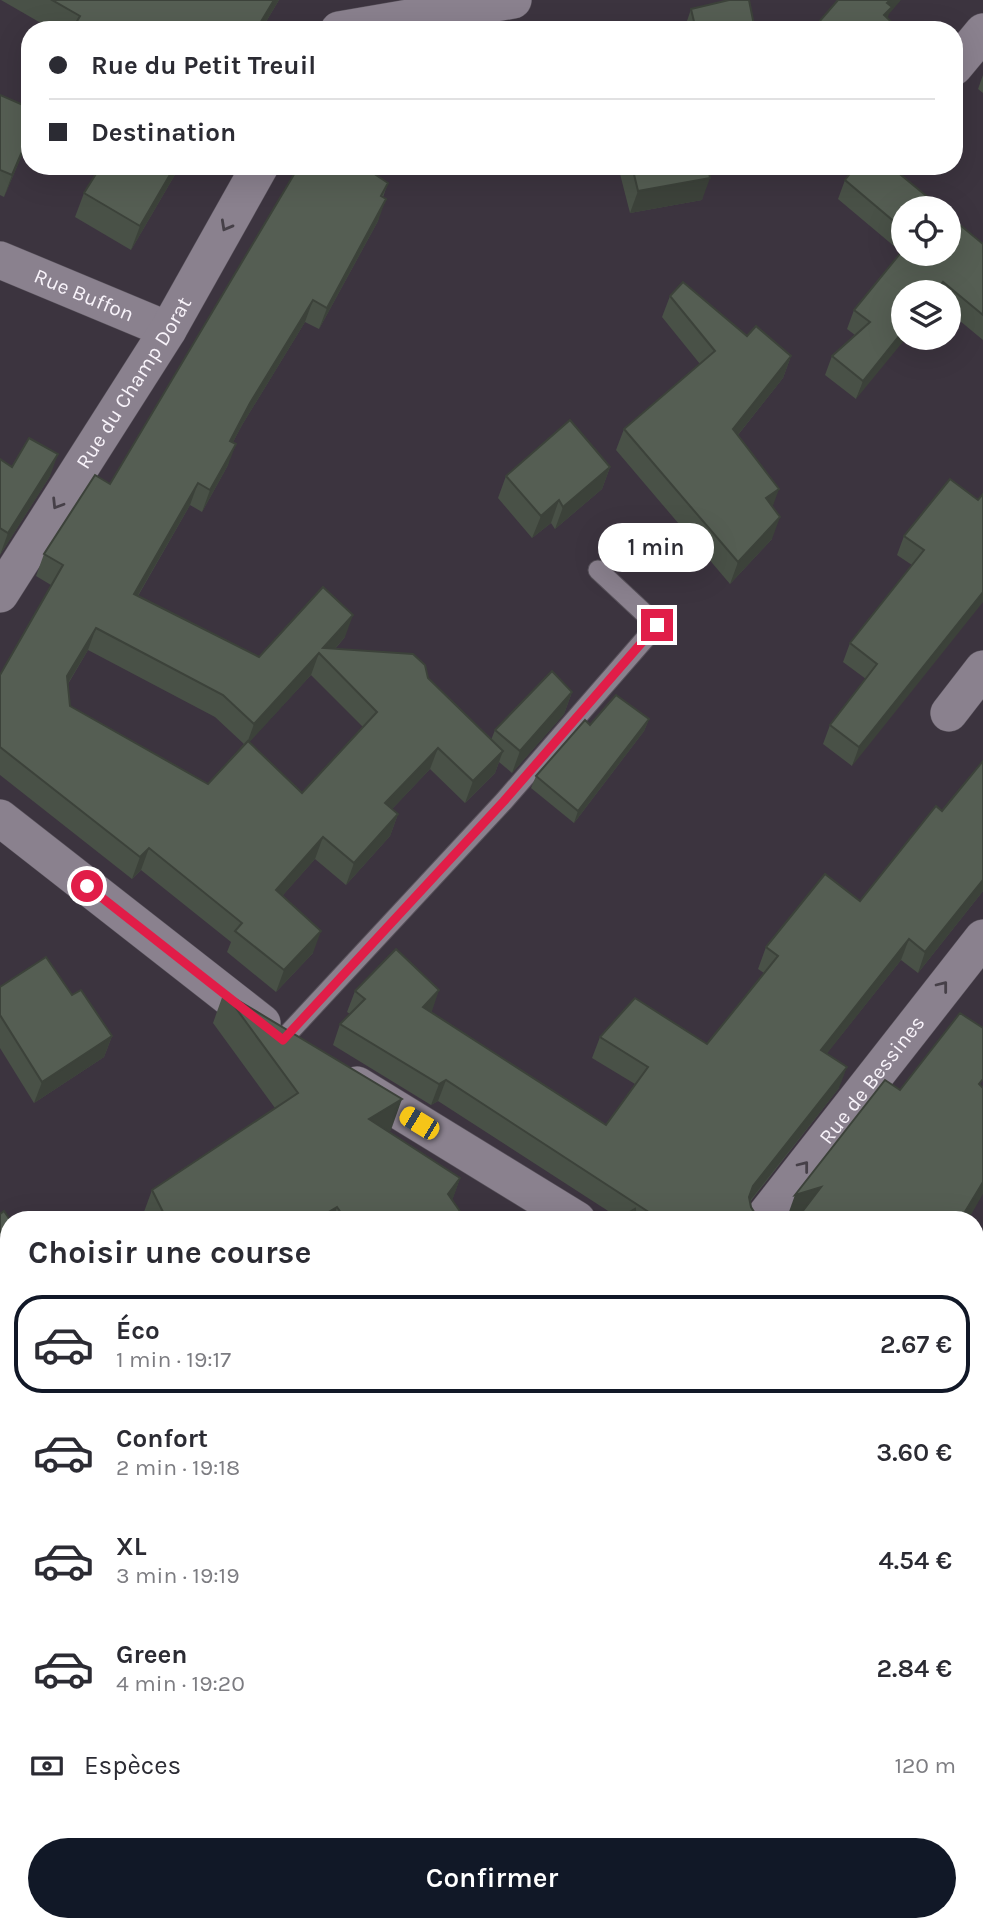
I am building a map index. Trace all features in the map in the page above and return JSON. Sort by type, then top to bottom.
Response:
[{"type":"street","points":[[343,21],[354,0]]},
{"type":"street","points":[[390,21],[513,0]]},
{"type":"street","points":[[963,56],[983,32]]},
{"type":"street","name":"Rue du Champ Dorat","points":[[0,594],[168,330],[255,175]]},
{"type":"street","name":"Rue Buffon","points":[[0,260],[168,330]]},
{"type":"street","points":[[949,713],[983,669]]},
{"type":"street","points":[[0,818],[306,1054],[562,1211]]},
{"type":"street","name":"Rue de Bessines","points":[[769,1211],[983,938]]},
{"type":"lane","points":[[306,1054],[504,801],[657,625],[598,570]]},
{"type":"building","points":[[52,0],[274,0],[261,21],[77,21],[80,16]]},
{"type":"building","points":[[729,0],[749,0],[753,21],[694,21],[691,9]]},
{"type":"building","points":[[838,0],[890,0],[887,3],[892,7],[884,15],[890,21],[820,21]]},
{"type":"building","points":[[0,95],[21,104],[21,154],[12,175],[0,170]]},
{"type":"building","points":[[95,175],[170,175],[140,226],[84,193]]},
{"type":"building","points":[[294,175],[376,175],[388,183],[381,196],[386,199],[327,308],[313,300],[250,403],[230,441],[236,444],[210,490],[198,483],[134,594],[259,657],[323,587],[353,615],[323,648],[413,654],[425,665],[428,678],[503,751],[473,781],[438,748],[385,803],[398,814],[354,863],[323,837],[276,890],[321,931],[284,970],[235,931],[242,923],[149,848],[140,857],[0,747],[0,675],[63,565],[44,554],[95,475],[110,484]],"holes":[[[96,628],[223,695],[254,724],[319,653],[377,712],[302,793],[248,741],[208,784],[70,706],[67,676]]]},
{"type":"building","points":[[634,175],[710,175],[710,178],[638,191]]},
{"type":"building","points":[[849,175],[901,175],[926,196],[891,196],[891,219],[845,180]]},
{"type":"building","points":[[961,226],[983,244],[983,315],[961,297],[961,280],[891,280],[891,346],[863,381],[832,356],[870,322],[854,310],[891,265],[961,266]]},
{"type":"building","points":[[683,282],[747,336],[756,326],[791,356],[733,429],[779,489],[766,498],[780,517],[738,562],[624,429],[715,351],[670,296]]},
{"type":"building","points":[[570,420],[610,467],[563,507],[559,500],[541,516],[506,476]]},
{"type":"building","points":[[29,438],[58,454],[8,533],[0,528],[0,459],[12,467]]},
{"type":"building","points":[[950,479],[978,500],[983,494],[983,592],[859,747],[830,725],[877,664],[850,643],[924,550],[904,536]]},
{"type":"building","points":[[552,671],[572,692],[520,751],[495,730]]},
{"type":"building","points":[[616,695],[649,719],[578,811],[536,776],[585,720],[590,725]]},
{"type":"building","points":[[983,761],[983,880],[925,952],[909,939],[821,1050],[847,1067],[753,1186],[749,1197],[754,1211],[647,1211],[446,1080],[439,1084],[340,1024],[365,999],[355,991],[396,949],[439,990],[423,1007],[606,1125],[648,1067],[600,1037],[635,998],[707,1044],[778,956],[766,947],[825,874],[860,901],[936,806],[942,811]]},
{"type":"building","points":[[46,957],[72,995],[81,990],[112,1036],[42,1082],[0,1015],[0,987]]},
{"type":"building","points":[[224,992],[402,1099],[369,1119],[460,1178],[448,1194],[460,1211],[340,1211],[337,1207],[330,1211],[162,1211],[152,1190],[298,1093]]},
{"type":"building","points":[[960,1013],[983,1028],[983,1079],[979,1084],[983,1088],[983,1182],[965,1211],[803,1211],[821,1187],[795,1195],[885,1080],[900,1090]]},
{"type":"route","points":[[87,886],[283,1040],[504,801],[657,625]]}]
